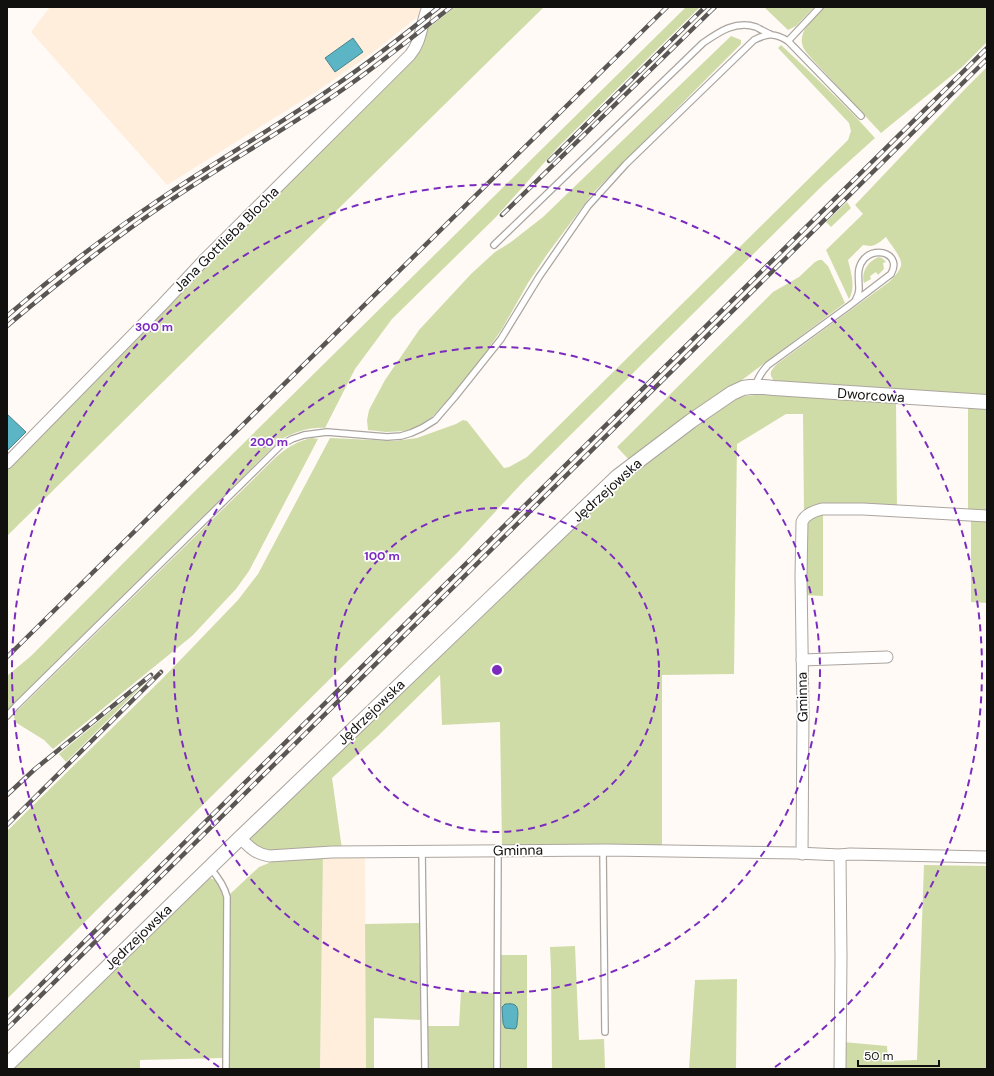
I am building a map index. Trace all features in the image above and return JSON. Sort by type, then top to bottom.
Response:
[{"type":"street","name":"Jana Gottlieba Blocha","points":[[7,463],[205,259],[414,51],[428,7]]},
{"type":"street","name":"Dworcowa","points":[[755,386],[987,402]]},
{"type":"street","name":"Jędrzejowska","points":[[7,1065],[209,867],[617,477],[691,421],[727,396],[743,388],[755,386]]},
{"type":"street","name":"Gminna","points":[[802,854],[801,576],[802,522],[804,518],[808,514],[822,509],[863,509],[987,516]]},
{"type":"street","name":"Gminna","points":[[802,660],[888,658]]},
{"type":"street","name":"Gminna","points":[[240,838],[254,851],[269,856],[332,852],[603,850],[987,857]]},
{"type":"street","points":[[840,855],[840,1069]]},
{"type":"lane","points":[[788,41],[820,7]]},
{"type":"lane","points":[[494,245],[703,43],[720,31],[746,25],[756,27],[788,41],[861,116]]},
{"type":"lane","points":[[7,716],[100,622],[282,445],[292,439],[304,435],[327,432],[387,437],[401,436],[422,428],[436,420],[501,339],[539,277],[588,206],[626,164],[754,40],[770,34]]},
{"type":"lane","points":[[755,386],[762,372],[768,366],[855,301],[891,274],[894,263],[889,255],[876,252],[864,259],[859,269],[859,291],[855,301]]},
{"type":"lane","points":[[603,850],[605,1032]]},
{"type":"lane","points":[[422,851],[424,1069]]},
{"type":"lane","points":[[497,1069],[498,851]]},
{"type":"lane","points":[[209,867],[220,879],[227,897],[226,1069]]},
{"type":"shaded area","points":[[50,7],[430,7],[376,50],[316,92],[167,185],[31,32]]},
{"type":"shaded area","points":[[323,855],[365,855],[366,1069],[320,1069]]},
{"type":"green space","points":[[455,7],[544,7],[7,536],[7,467],[421,44],[427,29]]},
{"type":"green space","points":[[686,7],[700,7],[559,146],[496,217],[392,319],[355,369],[325,428],[303,430],[282,439],[7,710],[7,676],[31,656],[194,492]]},
{"type":"green space","points":[[764,7],[814,7],[796,26],[788,30]]},
{"type":"green space","points":[[825,7],[987,7],[987,42],[962,67],[881,133],[813,60],[803,47],[802,35],[812,20]]},
{"type":"green space","points":[[731,36],[741,40],[741,44],[592,194],[548,253],[528,283],[502,329],[479,362],[446,402],[431,418],[415,428],[405,431],[386,432],[368,430],[367,420],[369,410],[385,380],[419,330],[471,274],[495,252],[511,242],[543,217]]},
{"type":"green space","points":[[781,45],[841,102],[875,138],[824,184],[522,483],[457,553],[7,999],[7,831],[163,678],[238,600],[258,574],[330,438],[394,441],[417,438],[463,420],[467,421],[504,468],[509,467],[527,457],[848,140],[851,131],[849,123],[778,48]]},
{"type":"green space","points":[[987,67],[987,398],[775,382],[771,377],[771,373],[777,364],[889,282],[896,275],[901,266],[900,259],[886,237],[874,245],[863,245],[848,260],[853,285],[849,299],[826,250],[863,214],[855,205]]},
{"type":"green space","points":[[847,202],[851,208],[831,227],[826,222]]},
{"type":"green space","points":[[879,257],[886,262],[883,263],[884,269],[878,275],[876,272],[870,276],[871,279],[864,283],[863,279],[866,267]]},
{"type":"green space","points":[[819,260],[822,260],[828,266],[845,303],[630,461],[617,447],[773,292],[799,277]]},
{"type":"green space","points":[[762,394],[896,402],[897,509],[804,513],[803,414],[786,414],[737,444],[734,674],[662,675],[662,847],[502,847],[500,722],[442,725],[440,675],[379,735],[332,778],[342,849],[280,852],[257,849],[248,839],[617,484],[723,405],[739,397]]},
{"type":"green space","points":[[968,407],[987,408],[987,514],[968,513]]},
{"type":"green space","points":[[312,438],[318,439],[249,571],[236,589],[192,636],[53,749],[44,740],[15,722],[14,717],[16,712],[275,458],[292,445]]},
{"type":"green space","points":[[823,512],[823,596],[804,595],[805,527],[809,518]]},
{"type":"green space","points":[[971,518],[987,518],[987,603],[971,602]]},
{"type":"green space","points":[[145,683],[66,762],[59,754]]},
{"type":"green space","points":[[323,855],[320,1069],[230,1069],[229,895],[259,867],[274,861]]},
{"type":"green space","points":[[924,865],[987,866],[987,1069],[844,1069],[843,1042],[887,1046],[888,1061],[917,1060]]},
{"type":"green space","points":[[207,877],[216,881],[223,895],[223,1058],[140,1060],[140,1069],[9,1069]]},
{"type":"green space","points":[[419,923],[421,1020],[374,1018],[374,1069],[366,1069],[365,924]]},
{"type":"green space","points":[[575,946],[579,1040],[604,1039],[605,1069],[552,1069],[550,947]]},
{"type":"green space","points":[[500,955],[527,955],[527,1069],[500,1069]],"holes":[[[505,1004],[508,1004],[515,1029],[505,1028],[503,1023],[502,1007]]]},
{"type":"green space","points":[[737,979],[736,1069],[689,1069],[695,980]]},
{"type":"green space","points":[[461,992],[495,993],[494,1069],[427,1069],[426,1026],[459,1026]]},
{"type":"water","points":[[353,38],[363,52],[335,72],[325,58]]},
{"type":"water","points":[[7,414],[26,432],[7,451]]},
{"type":"water","points":[[505,1004],[514,1004],[517,1007],[517,1025],[515,1029],[505,1028],[503,1023],[502,1007]]},
{"type":"railway","points":[[7,316],[103,239],[184,183],[270,129],[347,77],[374,58],[439,7]]},
{"type":"railway","points":[[7,326],[65,278],[124,233],[187,189],[301,118],[345,88],[451,7]]},
{"type":"railway","points":[[7,657],[667,7]]},
{"type":"railway","points":[[549,161],[705,7]]},
{"type":"railway","points":[[502,215],[715,7]]},
{"type":"railway","points":[[7,1018],[987,48]]},
{"type":"railway","points":[[7,1029],[987,59]]},
{"type":"railway","points":[[7,825],[161,672]]},
{"type":"railway","points":[[7,795],[35,769],[151,675]]}]
